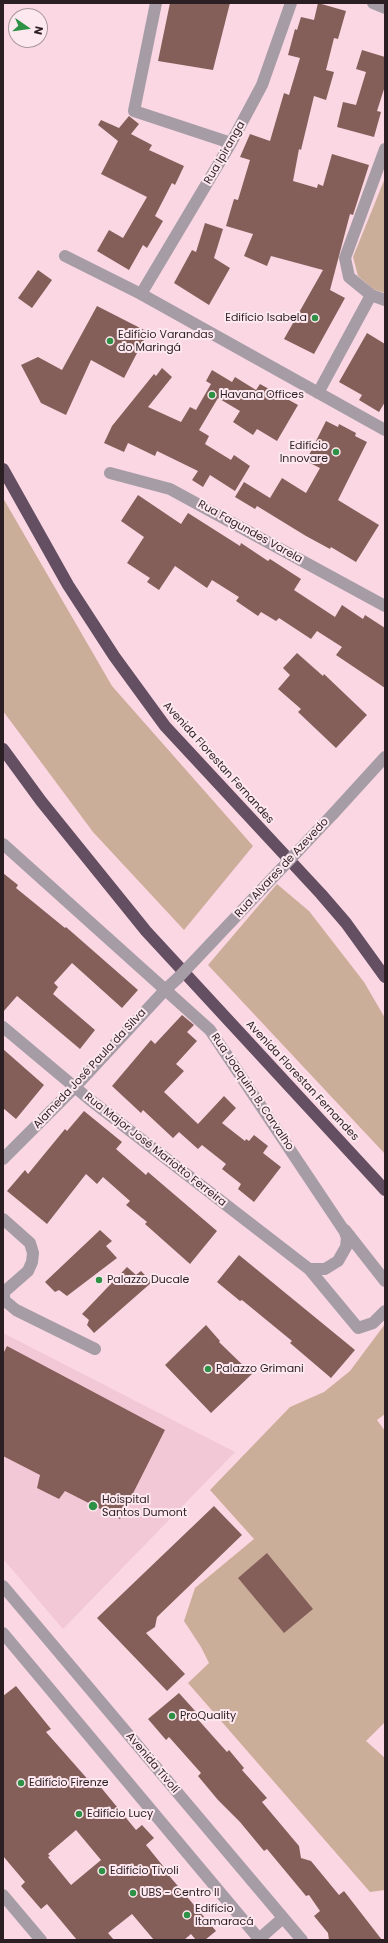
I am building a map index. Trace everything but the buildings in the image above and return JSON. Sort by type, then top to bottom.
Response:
[{"type":"highway","name":"Avenida Florestan Fernandes","points":[[3,469],[68,585],[114,656],[165,726],[321,894],[346,923],[385,977]]},
{"type":"highway","name":"Avenida Florestan Fernandes","points":[[3,749],[41,801],[146,931],[385,1190]]},
{"type":"street","points":[[156,3],[134,111],[231,143]]},
{"type":"street","name":"Rua Ipiranga","points":[[141,294],[231,143],[262,85],[291,3]]},
{"type":"street","points":[[373,3],[385,8]]},
{"type":"street","points":[[385,149],[345,258],[349,277],[371,295],[385,300]]},
{"type":"street","points":[[65,256],[141,294],[385,430]]},
{"type":"street","points":[[318,393],[371,295]]},
{"type":"street","name":"Rua Fagundes Varela","points":[[110,473],[170,489],[385,606]]},
{"type":"street","name":"Rua Alvares de Azevedo","points":[[178,978],[333,814],[383,767]]},
{"type":"street","name":"Rua Joaquim B. Carvalho","points":[[3,844],[210,1030],[342,1226],[347,1238],[346,1247],[338,1261],[325,1270],[309,1270]]},
{"type":"street","name":"Alameda José Paula da Silva","points":[[3,1159],[75,1087],[165,990],[178,978]]},
{"type":"street","name":"Rua Major José Mariotto Ferreira","points":[[3,1027],[75,1087],[309,1270],[358,1328],[374,1323],[385,1311]]},
{"type":"street","points":[[3,1219],[30,1243],[33,1253],[32,1262],[28,1271],[4,1292],[4,1300],[16,1310],[95,1349]]},
{"type":"street","points":[[342,1226],[385,1281]]},
{"type":"street","name":"Avenida Tivoli","points":[[3,1586],[302,1940]]},
{"type":"street","points":[[3,1633],[259,1939],[283,1918]]},
{"type":"street","points":[[3,1895],[41,1940]]},
{"type":"shaded area","points":[[385,178],[385,293],[373,289],[358,276],[353,257]]},
{"type":"shaded area","points":[[3,498],[112,686],[253,846],[184,930],[93,832],[3,711]]},
{"type":"shaded area","points":[[277,884],[309,911],[364,982],[385,1018],[385,1154],[208,965]]},
{"type":"shaded area","points":[[385,1324],[385,1414],[377,1420],[385,1431],[385,1722],[366,1741],[385,1758],[385,1890],[370,1892],[188,1683],[209,1663],[201,1647],[184,1621],[195,1588],[254,1539],[210,1490],[290,1407],[324,1392],[350,1371]]},
{"type":"shaded area","name":"Hoispital Santos Dumont","points":[[3,1333],[235,1452],[63,1629],[3,1559]]},
{"type":"place","name":"Edifício Isabela","points":[[315,318]]},
{"type":"place","name":"Edifício Varandas do Maringá","points":[[110,341]]},
{"type":"place","name":"Havana Offices","points":[[212,395]]},
{"type":"place","name":"Edifício Innovare","points":[[336,452]]},
{"type":"place","name":"Palazzo Ducale","points":[[99,1280]]},
{"type":"place","name":"Palazzo Grimani","points":[[208,1369]]},
{"type":"place","name":"Hoispital Santos Dumont","points":[[93,1506]]},
{"type":"place","name":"ProQuality","points":[[172,1716]]},
{"type":"place","name":"Edifício Firenze","points":[[21,1783]]},
{"type":"place","name":"Edifício Lucy","points":[[79,1814]]},
{"type":"place","name":"Edifício Tivoli","points":[[102,1871]]},
{"type":"place","name":"UBS - Centro II","points":[[133,1893]]},
{"type":"place","name":"Edifício Itamaracá","points":[[187,1915]]}]
